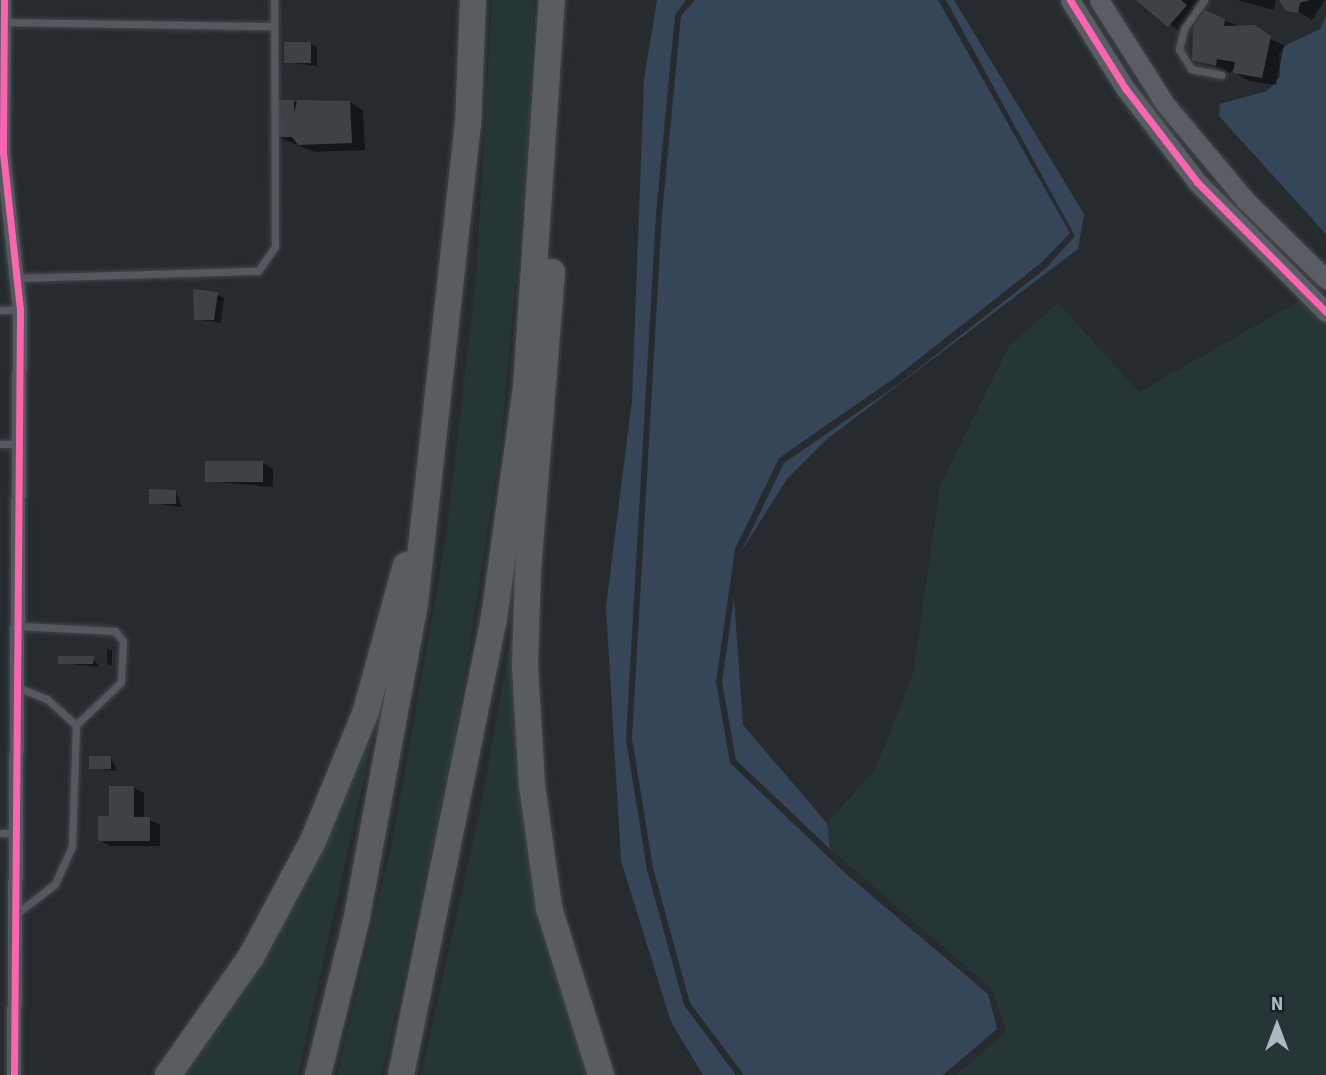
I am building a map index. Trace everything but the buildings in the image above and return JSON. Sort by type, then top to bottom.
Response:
[{"type":"highway","points":[[318,1075],[389,758],[436,448],[468,126],[473,0]]},
{"type":"highway","points":[[401,1075],[494,618],[526,388],[547,128],[552,0]]},
{"type":"highway","points":[[547,128],[551,316],[528,569],[525,680],[549,908],[601,1075]]},
{"type":"highway","points":[[169,1075],[251,957],[335,791],[366,711],[436,448]]},
{"type":"street","points":[[4,0],[2,127],[20,310],[14,1075]]},
{"type":"street","points":[[1070,0],[1125,89],[1197,182],[1326,312]]},
{"type":"street","points":[[1099,0],[1165,104],[1246,201],[1326,279]]},
{"type":"lane","points":[[17,278],[258,271],[275,247],[271,26],[274,0]]},
{"type":"lane","points":[[1204,0],[1188,19],[1179,50],[1191,69],[1221,75]]},
{"type":"lane","points":[[4,22],[271,26]]},
{"type":"lane","points":[[0,310],[20,310]]},
{"type":"lane","points":[[0,444],[19,444]]},
{"type":"lane","points":[[16,914],[55,884],[72,846],[76,725],[121,682],[123,641],[115,631],[18,626]]},
{"type":"lane","points":[[17,687],[47,699],[76,725]]},
{"type":"lane","points":[[0,833],[16,833]]},
{"type":"shaded area","points":[[492,0],[534,0],[528,147],[500,451],[454,744],[381,1075],[337,1075],[393,838],[446,539],[476,280]]},
{"type":"shaded area","points":[[1301,300],[1326,322],[1326,1075],[956,1075],[1006,1032],[993,990],[830,849],[827,823],[875,770],[913,674],[940,486],[1009,346],[1058,303],[1139,392]]},
{"type":"shaded area","points":[[515,615],[519,710],[592,1075],[421,1075],[481,807]]},
{"type":"shaded area","points":[[384,687],[298,1075],[176,1075]]},
{"type":"water","points":[[657,0],[686,0],[675,15],[656,214],[626,739],[647,870],[684,1005],[736,1075],[703,1075],[671,1022],[621,861],[606,607],[632,400],[644,79]]},
{"type":"water","points":[[695,0],[938,0],[1070,233],[1041,263],[896,377],[779,458],[735,549],[716,682],[730,763],[845,873],[988,994],[997,1029],[943,1075],[744,1075],[690,1003],[653,868],[632,738],[662,214],[681,16]]},
{"type":"water","points":[[946,0],[954,0],[1084,214],[1078,249],[827,439],[787,479],[741,552],[784,463],[900,383],[1045,269],[1075,236]]},
{"type":"water","points":[[1326,16],[1326,234],[1219,116],[1220,104],[1267,91],[1280,77],[1279,54],[1286,45],[1320,29]]},
{"type":"water","points":[[734,598],[743,725],[827,823],[830,849],[736,760],[722,682]]},
{"type":"cycle path","points":[[4,0],[3,153],[20,310],[14,1075]]},
{"type":"cycle path","points":[[1070,0],[1125,88],[1197,182],[1326,312]]}]
